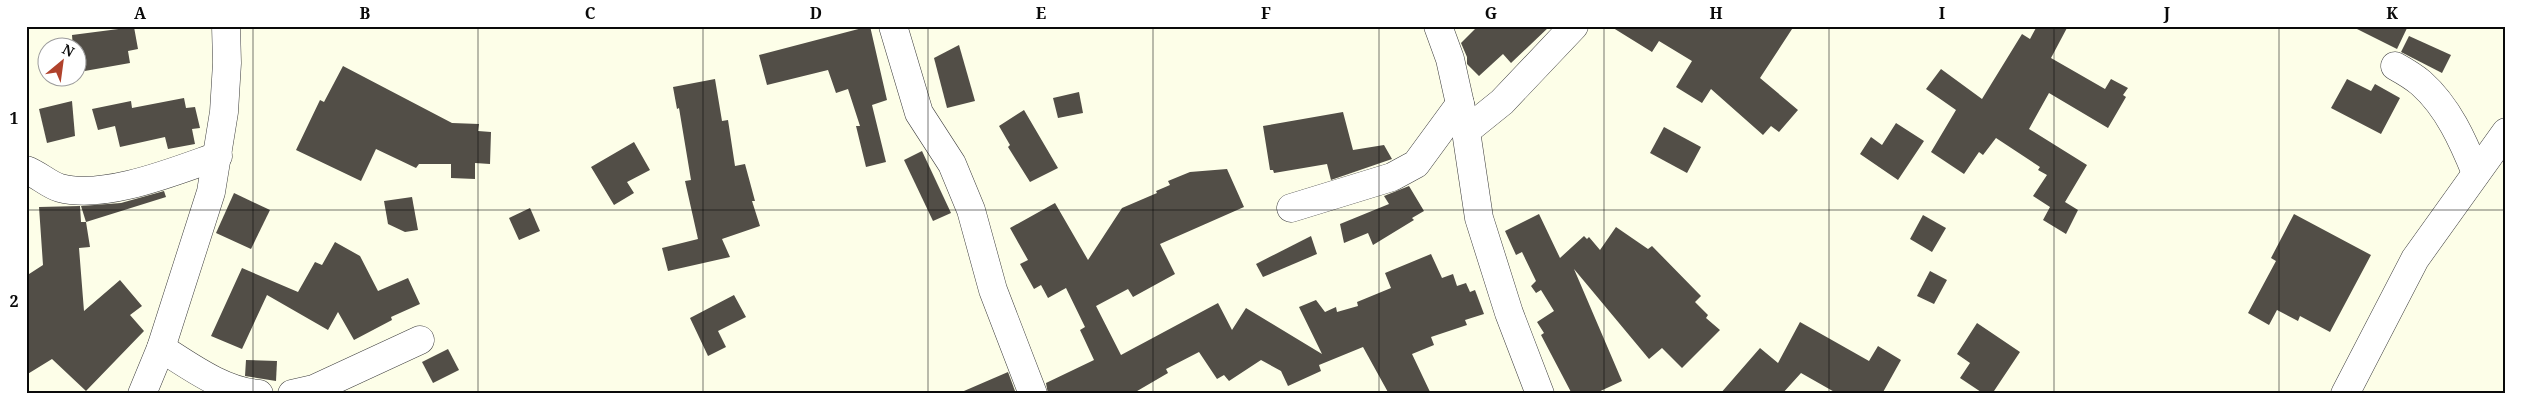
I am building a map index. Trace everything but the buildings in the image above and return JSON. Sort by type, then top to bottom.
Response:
[{"type":"street","points":[[142,394],[161,348],[211,192],[218,156],[226,82],[226,26]]},
{"type":"street","points":[[893,26],[919,113],[952,164],[971,210],[993,290],[1033,394]]},
{"type":"street","points":[[1438,26],[1450,59],[1466,131],[1479,218],[1509,313],[1540,394]]},
{"type":"street","points":[[1466,131],[1502,102],[1574,26]]},
{"type":"street","points":[[2395,66],[2421,83],[2440,104],[2464,142],[2476,173]]},
{"type":"street","points":[[1291,208],[1392,177],[1416,164],[1460,104]]},
{"type":"street","points":[[2345,394],[2415,259],[2506,132]]},
{"type":"street","points":[[26,170],[38,174],[58,188],[74,191],[101,191],[171,172],[218,156]]},
{"type":"street","points":[[292,394],[314,389],[420,340]]},
{"type":"street","points":[[161,348],[204,376],[245,393],[259,394]]}]
